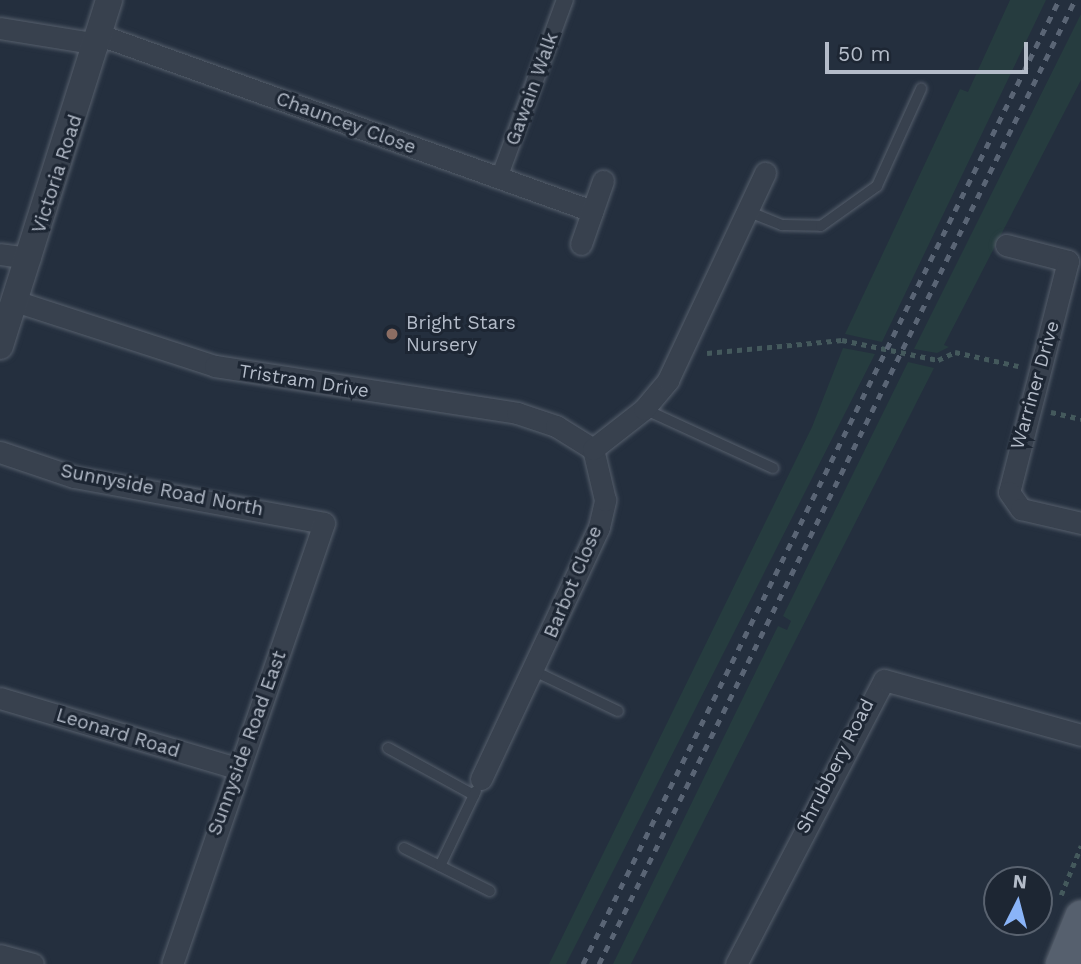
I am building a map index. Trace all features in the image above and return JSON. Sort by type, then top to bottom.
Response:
[{"type":"main road","points":[[1062,964],[1081,917]]},
{"type":"street","name":"Victoria Road","points":[[0,346],[99,39],[109,0]]},
{"type":"street","name":"Gawain Walk","points":[[499,178],[565,0]]},
{"type":"street","name":"Chauncey Close","points":[[0,28],[99,39],[592,211]]},
{"type":"street","points":[[593,449],[644,409],[686,346],[765,173]]},
{"type":"street","points":[[580,244],[603,181]]},
{"type":"street","name":"Warriner Drive","points":[[1006,246],[1068,261],[1048,345],[1035,372],[1009,492],[1021,509],[1081,523]]},
{"type":"street","points":[[0,254],[30,258]]},
{"type":"street","name":"Tristram Drive","points":[[15,301],[215,366],[517,413],[556,426],[593,449]]},
{"type":"street","name":"Barbot Close","points":[[478,787],[599,527],[605,500],[593,449]]},
{"type":"street","name":"Sunnyside Road North","points":[[0,452],[74,477],[324,523]]},
{"type":"street","name":"Sunnyside Road East","points":[[172,964],[236,768],[324,523]]},
{"type":"street","name":"Shrubbery Road","points":[[736,964],[884,680],[1081,735]]},
{"type":"street","name":"Leonard Road","points":[[0,698],[236,768]]},
{"type":"street","points":[[0,954],[33,964]]},
{"type":"lane","points":[[747,211],[802,228],[821,226],[877,186],[921,89]]},
{"type":"lane","points":[[644,409],[773,468]]},
{"type":"lane","points":[[534,671],[618,711]]},
{"type":"lane","points":[[388,748],[478,787],[440,866]]},
{"type":"lane","points":[[404,848],[490,891]]},
{"type":"path","points":[[686,346],[704,353],[842,341],[938,360],[955,352],[1035,372]]},
{"type":"green space","points":[[1010,0],[1046,0],[882,342],[845,334],[960,89],[968,92]]},
{"type":"green space","points":[[1081,14],[1081,80],[944,345],[949,347],[937,353],[914,349]]},
{"type":"green space","points":[[843,348],[875,354],[566,964],[549,964],[812,427]]},
{"type":"green space","points":[[908,362],[934,368],[631,964],[613,964],[778,626],[787,630],[791,621],[783,616]]},
{"type":"railway","points":[[583,964],[1059,0]]},
{"type":"railway","points":[[599,964],[1075,0]]},
{"type":"place","name":"Bright Stars Nursery","points":[[392,334]]}]
